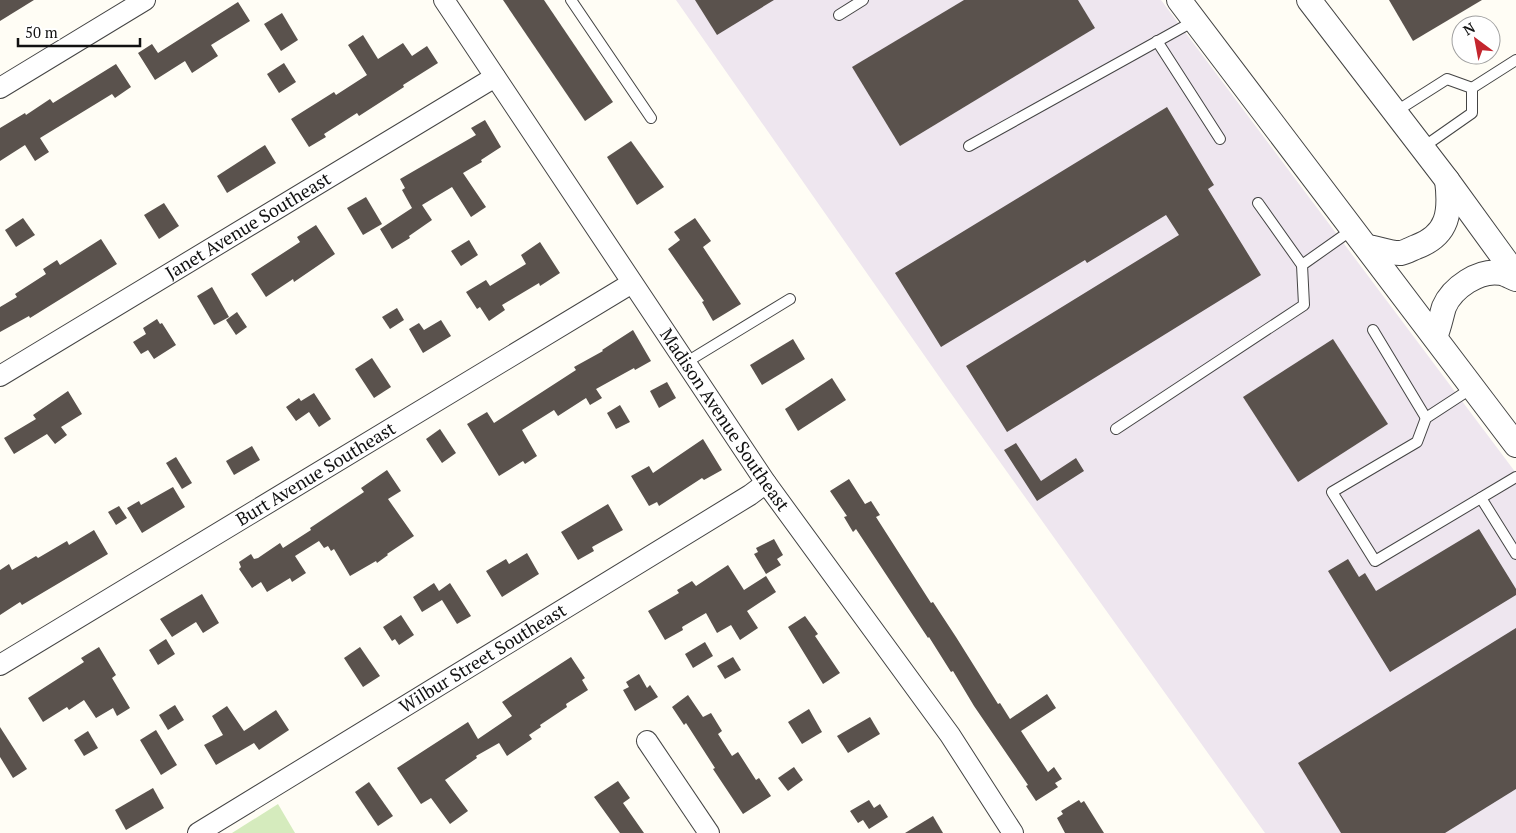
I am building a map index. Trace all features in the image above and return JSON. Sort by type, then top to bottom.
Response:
[{"type":"street","points":[[0,88],[145,0]]},
{"type":"street","name":"Madison Avenue Southeast","points":[[444,0],[766,483],[950,735],[1013,833]]},
{"type":"street","points":[[1178,0],[1516,445]]},
{"type":"street","points":[[1309,0],[1447,180],[1516,277]]},
{"type":"street","name":"Janet Avenue Southeast","points":[[0,376],[495,77]]},
{"type":"street","points":[[1360,238],[1401,253],[1425,244],[1438,234],[1447,214],[1450,202],[1447,180]]},
{"type":"street","points":[[1435,338],[1444,308],[1451,295],[1461,286],[1472,279],[1486,274],[1500,273],[1516,277]]},
{"type":"street","name":"Burt Avenue Southeast","points":[[0,665],[632,282]]},
{"type":"street","name":"Wilbur Street Southeast","points":[[198,833],[733,506],[766,483]]},
{"type":"street","points":[[647,741],[709,833]]},
{"type":"lane","points":[[571,0],[651,118]]},
{"type":"lane","points":[[839,15],[863,0]]},
{"type":"lane","points":[[969,146],[1194,21]]},
{"type":"lane","points":[[1158,41],[1220,139]]},
{"type":"lane","points":[[1472,88],[1516,60]]},
{"type":"lane","points":[[1395,112],[1447,79],[1472,88]]},
{"type":"lane","points":[[1422,148],[1472,113],[1472,88]]},
{"type":"lane","points":[[1116,429],[1304,305],[1302,265],[1258,203]]},
{"type":"lane","points":[[1302,265],[1360,238]]},
{"type":"lane","points":[[685,363],[790,299]]},
{"type":"lane","points":[[1373,330],[1426,418]]},
{"type":"lane","points":[[1472,388],[1426,418],[1417,442],[1332,492],[1375,561],[1516,477]]},
{"type":"lane","points":[[1481,498],[1516,554]]},
{"type":"shaded area","points":[[676,0],[1161,0],[1516,473],[1516,833],[1265,833],[945,385]]},
{"type":"green space","points":[[278,804],[295,833],[232,833]]},
{"type":"building","points":[[0,0],[34,0],[0,21]]},
{"type":"building","points":[[503,0],[544,0],[613,102],[585,121]]},
{"type":"building","points":[[695,0],[774,0],[717,35]]},
{"type":"building","points":[[964,0],[1078,0],[1095,28],[900,146],[852,67]]},
{"type":"building","points":[[1389,0],[1482,0],[1457,15],[1451,15],[1451,18],[1413,41]]},
{"type":"building","points":[[238,2],[250,21],[211,45],[218,56],[192,73],[185,61],[155,80],[138,53],[152,44],[158,53]]},
{"type":"building","points":[[282,13],[298,40],[281,51],[264,24]]},
{"type":"building","points":[[363,35],[378,59],[403,43],[412,56],[427,46],[438,63],[359,116],[357,113],[324,134],[326,137],[309,147],[291,119],[334,92],[336,95],[367,75],[348,45]]},
{"type":"building","points":[[284,63],[296,82],[279,93],[267,74]]},
{"type":"building","points":[[116,64],[131,87],[115,98],[112,94],[40,138],[49,152],[35,161],[25,145],[0,161],[0,128],[25,113],[26,115],[50,99],[53,103]]},
{"type":"building","points":[[1167,107],[1214,185],[1208,189],[1261,275],[1007,432],[966,366],[1179,235],[1166,215],[1087,263],[1085,260],[941,347],[895,273]]},
{"type":"building","points":[[485,120],[501,147],[481,160],[482,162],[463,173],[486,207],[471,217],[452,187],[422,205],[432,220],[409,236],[410,238],[392,249],[380,229],[412,208],[402,190],[405,188],[400,179],[476,135],[471,128]]},
{"type":"building","points":[[631,141],[664,187],[637,205],[607,157]]},
{"type":"building","points":[[265,145],[276,163],[227,193],[217,176]]},
{"type":"building","points":[[366,197],[382,224],[363,235],[347,208]]},
{"type":"building","points":[[164,203],[179,226],[159,239],[144,215]]},
{"type":"building","points":[[23,218],[35,235],[16,247],[5,230]]},
{"type":"building","points":[[695,218],[711,241],[703,247],[741,304],[713,321],[702,302],[704,301],[668,249],[680,240],[674,232]]},
{"type":"building","points":[[316,225],[335,254],[294,282],[293,279],[266,297],[251,274],[300,242],[297,237]]},
{"type":"building","points":[[101,239],[117,264],[30,318],[29,316],[0,332],[0,307],[17,297],[15,294],[46,274],[43,269],[57,260],[60,265]]},
{"type":"building","points":[[469,240],[478,255],[461,266],[451,251]]},
{"type":"building","points":[[540,242],[560,273],[540,286],[539,283],[502,305],[505,310],[489,321],[480,307],[477,309],[466,292],[486,280],[490,286],[526,264],[521,255]]},
{"type":"building","points":[[212,287],[229,317],[214,325],[197,296]]},
{"type":"building","points":[[397,308],[404,320],[390,329],[382,317]]},
{"type":"building","points":[[237,312],[247,327],[236,335],[226,320]]},
{"type":"building","points":[[157,319],[160,324],[162,323],[176,345],[154,359],[148,350],[141,354],[133,342],[146,334],[143,328]]},
{"type":"building","points":[[441,320],[451,336],[423,353],[409,329],[419,323],[424,330]]},
{"type":"building","points":[[633,330],[651,361],[596,389],[602,398],[590,405],[586,398],[558,416],[554,410],[522,430],[537,456],[525,464],[523,461],[499,476],[467,424],[487,412],[494,423],[576,370],[574,367],[603,351]]},
{"type":"building","points":[[793,339],[805,359],[762,385],[750,365]]},
{"type":"building","points":[[1333,339],[1388,424],[1298,482],[1243,397]]},
{"type":"building","points":[[372,358],[391,387],[374,398],[355,369]]},
{"type":"building","points":[[832,378],[846,400],[798,431],[785,409]]},
{"type":"building","points":[[667,382],[676,398],[659,408],[650,391]]},
{"type":"building","points":[[68,391],[82,414],[61,427],[67,435],[55,444],[47,434],[14,454],[4,438],[36,419],[33,415]]},
{"type":"building","points":[[314,393],[331,419],[319,427],[309,412],[296,421],[286,407],[299,398],[301,401]]},
{"type":"building","points":[[620,405],[630,422],[616,429],[607,413]]},
{"type":"building","points":[[440,429],[456,453],[442,463],[426,439]]},
{"type":"building","points":[[703,439],[722,470],[704,480],[702,478],[659,506],[657,502],[649,506],[631,476],[649,466],[653,473]]},
{"type":"building","points":[[1016,443],[1041,481],[1076,458],[1084,471],[1037,501],[1004,450]]},
{"type":"building","points":[[252,446],[260,460],[234,475],[226,461]]},
{"type":"building","points":[[176,457],[192,483],[182,489],[166,463]]},
{"type":"building","points":[[387,470],[401,491],[388,499],[414,536],[377,563],[376,561],[350,576],[334,549],[331,551],[328,546],[324,548],[319,541],[295,556],[306,573],[292,582],[290,578],[267,592],[261,582],[252,588],[239,569],[241,567],[239,562],[251,554],[254,559],[258,558],[280,543],[283,548],[364,492],[361,488]]},
{"type":"building","points":[[849,479],[865,504],[871,501],[880,515],[876,517],[998,704],[1000,703],[1010,719],[1047,694],[1056,708],[1021,731],[1048,772],[1054,767],[1062,779],[1055,783],[1058,787],[1036,801],[1026,786],[1028,785],[974,706],[953,671],[951,672],[856,529],[853,532],[844,517],[847,516],[830,491]]},
{"type":"building","points":[[173,487],[185,507],[142,533],[127,508],[139,501],[141,505]]},
{"type":"building","points":[[608,504],[623,530],[592,547],[594,551],[578,560],[561,532]]},
{"type":"building","points":[[119,506],[127,518],[116,525],[108,512]]},
{"type":"building","points":[[1479,529],[1516,589],[1516,595],[1390,672],[1328,571],[1348,559],[1359,577],[1365,573],[1376,591]]},
{"type":"building","points":[[94,530],[108,554],[22,605],[20,602],[0,615],[0,570],[9,564],[12,570],[36,556],[38,558],[67,541],[69,545]]},
{"type":"building","points":[[774,539],[783,555],[777,559],[781,565],[766,574],[754,554],[758,552],[756,548]]},
{"type":"building","points":[[527,553],[539,574],[502,597],[486,571],[506,559],[509,564]]},
{"type":"building","points":[[728,565],[744,590],[766,576],[776,592],[747,611],[758,628],[740,640],[731,625],[717,633],[706,613],[682,627],[683,630],[665,640],[648,611],[679,593],[677,590],[692,581],[696,586]]},
{"type":"building","points":[[434,583],[439,591],[450,583],[471,616],[457,624],[442,600],[422,612],[413,597]]},
{"type":"building","points":[[202,594],[219,623],[203,633],[196,622],[172,637],[160,619]]},
{"type":"building","points":[[401,615],[414,635],[399,645],[395,639],[392,641],[383,627]]},
{"type":"building","points":[[805,616],[818,634],[815,636],[840,673],[823,684],[788,627]]},
{"type":"building","points":[[1516,628],[1516,789],[1445,833],[1341,833],[1298,763]]},
{"type":"building","points":[[166,639],[175,654],[158,665],[149,650]]},
{"type":"building","points":[[705,642],[713,656],[693,668],[685,654]]},
{"type":"building","points":[[99,647],[116,675],[112,678],[130,708],[117,716],[113,708],[96,718],[84,700],[69,710],[67,707],[43,722],[28,698],[84,662],[81,658]]},
{"type":"building","points":[[360,647],[380,676],[363,687],[344,658]]},
{"type":"building","points":[[571,657],[585,678],[582,680],[588,690],[566,704],[567,707],[540,725],[541,727],[529,735],[532,739],[507,756],[499,743],[476,756],[477,758],[445,780],[468,811],[450,824],[431,798],[421,804],[397,768],[468,722],[478,739],[512,716],[502,702]]},
{"type":"building","points":[[733,657],[741,670],[725,679],[717,666]]},
{"type":"building","points":[[639,674],[647,688],[650,685],[658,697],[635,711],[623,690],[629,687],[626,682]]},
{"type":"building","points":[[688,695],[703,717],[711,713],[722,731],[718,734],[732,756],[738,752],[756,780],[759,778],[771,796],[743,814],[713,769],[715,768],[686,723],[684,725],[672,707]]},
{"type":"building","points":[[175,705],[184,720],[168,730],[159,715]]},
{"type":"building","points":[[227,706],[244,731],[276,710],[289,730],[259,750],[254,743],[216,765],[204,745],[223,735],[212,716]]},
{"type":"building","points":[[809,709],[822,732],[802,744],[788,722]]},
{"type":"building","points":[[870,717],[880,734],[848,753],[837,736]]},
{"type":"building","points":[[0,727],[27,769],[13,778],[0,757]]},
{"type":"building","points":[[156,730],[177,765],[161,775],[140,740]]},
{"type":"building","points":[[88,731],[98,748],[84,756],[74,740]]},
{"type":"building","points":[[794,767],[803,780],[788,791],[778,778]]},
{"type":"building","points":[[618,781],[630,798],[623,803],[644,833],[620,833],[594,797]]},
{"type":"building","points":[[369,782],[393,816],[378,826],[355,792]]},
{"type":"building","points":[[153,788],[164,808],[126,830],[115,810]]},
{"type":"building","points":[[869,800],[874,808],[880,804],[888,817],[869,829],[863,820],[858,823],[850,811]]},
{"type":"building","points":[[1079,800],[1081,803],[1084,801],[1104,833],[1065,833],[1057,818],[1063,814],[1061,811]]},
{"type":"building","points":[[933,816],[943,833],[905,833]]}]
